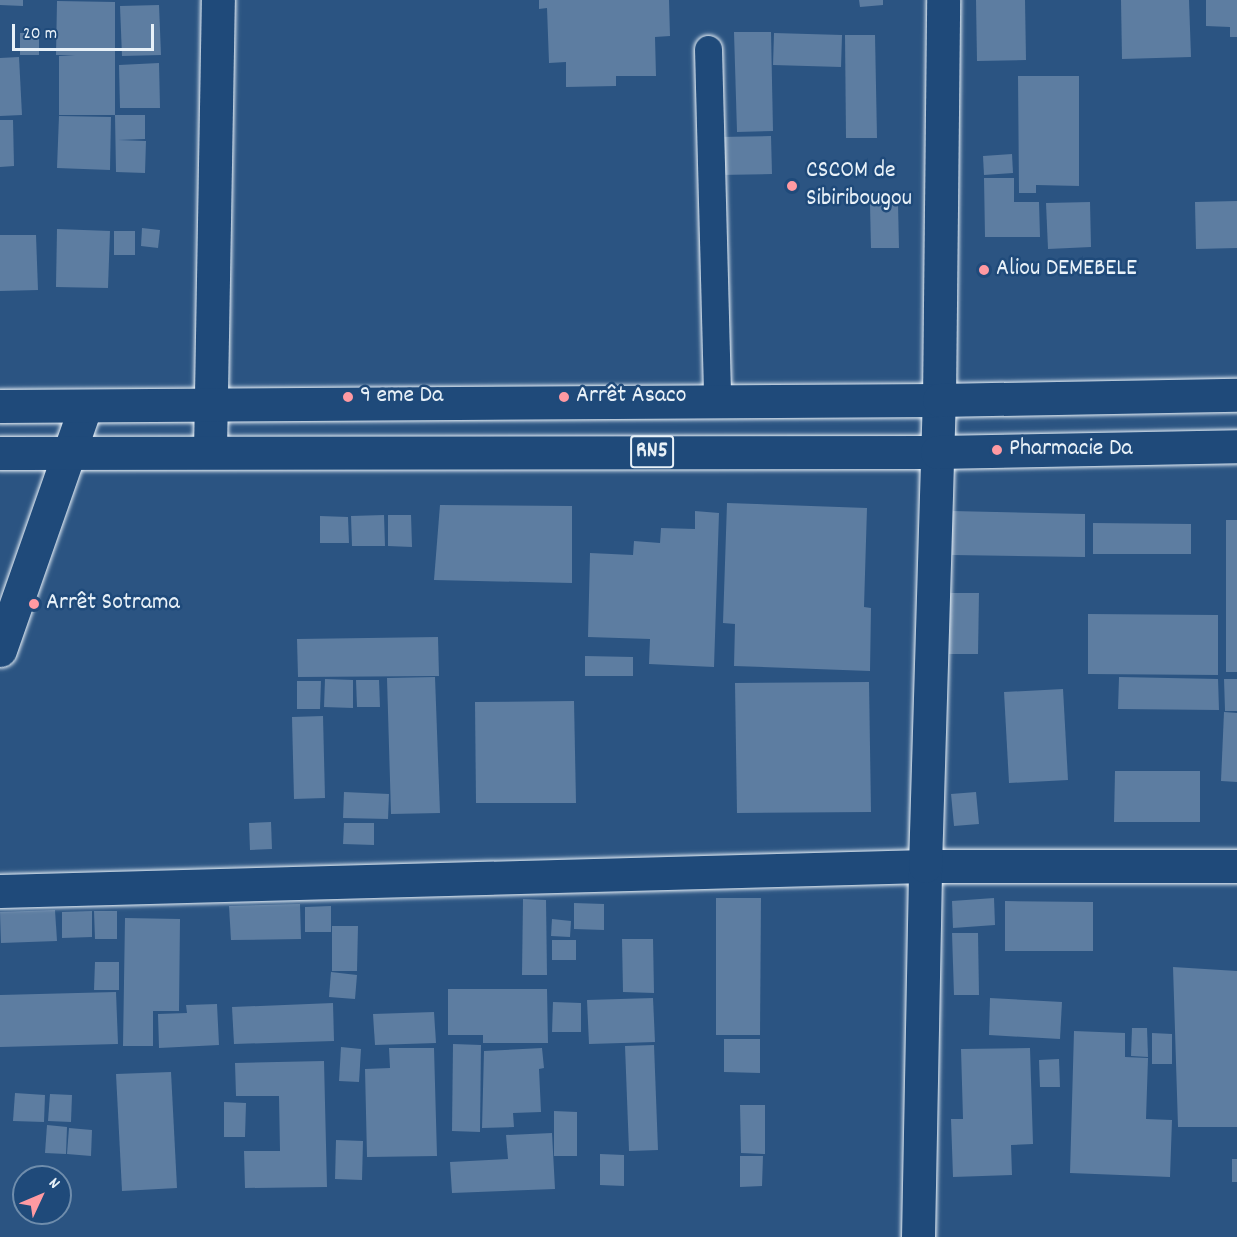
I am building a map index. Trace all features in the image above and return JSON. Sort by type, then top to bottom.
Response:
[{"type":"main road","points":[[210,451],[218,0]]},
{"type":"main road","points":[[918,1237],[925,867],[938,452],[943,0]]},
{"type":"main road","name":"RN5","points":[[0,406],[939,400],[1237,395]]},
{"type":"main road","points":[[0,650],[85,407]]},
{"type":"main road","name":"RN5","points":[[0,453],[938,452],[1237,446]]},
{"type":"main road","points":[[0,891],[925,867],[1237,866]]},
{"type":"lane","points":[[708,49],[717,401]]},
{"type":"building","points":[[0,0],[23,0],[23,6],[0,5]]},
{"type":"building","points":[[539,0],[669,0],[670,36],[655,37],[656,76],[616,76],[616,86],[566,87],[566,62],[549,63],[547,8],[539,9]]},
{"type":"building","points":[[859,0],[883,0],[883,5],[860,7]]},
{"type":"building","points":[[976,0],[1025,0],[1026,60],[977,61]]},
{"type":"building","points":[[1121,0],[1189,0],[1191,57],[1122,59]]},
{"type":"building","points":[[1206,0],[1237,0],[1237,37],[1230,37],[1230,27],[1206,26]]},
{"type":"building","points":[[57,1],[115,2],[115,115],[59,115],[59,56],[75,55],[56,55]]},
{"type":"building","points":[[159,5],[161,55],[122,56],[120,6]]},
{"type":"building","points":[[734,32],[771,32],[773,131],[737,132]]},
{"type":"building","points":[[20,33],[39,33],[39,55],[20,55]]},
{"type":"building","points":[[774,33],[842,35],[841,67],[773,65]]},
{"type":"building","points":[[845,35],[875,35],[877,138],[846,138]]},
{"type":"building","points":[[19,57],[22,115],[0,116],[0,58]]},
{"type":"building","points":[[159,63],[160,108],[120,108],[119,65]]},
{"type":"building","points":[[1018,76],[1079,76],[1079,186],[1036,185],[1036,193],[1019,193]]},
{"type":"building","points":[[115,115],[145,115],[145,139],[118,140],[146,141],[145,173],[116,172]]},
{"type":"building","points":[[59,116],[111,117],[110,170],[57,168]]},
{"type":"building","points":[[0,120],[13,120],[14,166],[0,167]]},
{"type":"building","points":[[771,136],[772,174],[719,175],[718,137]]},
{"type":"building","points":[[1012,154],[1013,173],[984,175],[983,156]]},
{"type":"building","points":[[984,178],[1014,178],[1014,202],[1039,202],[1040,237],[985,237]]},
{"type":"building","points":[[1237,201],[1237,248],[1196,249],[1195,202]]},
{"type":"building","points":[[1090,202],[1091,247],[1048,249],[1046,203]]},
{"type":"building","points":[[870,204],[898,204],[899,248],[871,248]]},
{"type":"building","points":[[142,228],[160,230],[158,248],[141,246]]},
{"type":"building","points":[[57,229],[110,231],[108,288],[56,287]]},
{"type":"building","points":[[114,231],[135,231],[135,255],[114,255]]},
{"type":"building","points":[[0,235],[36,235],[38,290],[0,291]]},
{"type":"building","points":[[727,503],[867,508],[864,607],[871,608],[870,671],[734,666],[735,624],[723,623]]},
{"type":"building","points":[[440,505],[572,506],[572,583],[434,580]]},
{"type":"building","points":[[695,511],[719,513],[714,667],[649,664],[650,639],[588,637],[590,553],[633,555],[634,541],[660,543],[661,528],[695,529]]},
{"type":"building","points":[[952,511],[1085,514],[1085,557],[952,555]]},
{"type":"building","points":[[384,515],[385,546],[352,546],[351,516]]},
{"type":"building","points":[[388,515],[411,515],[412,547],[388,546]]},
{"type":"building","points":[[320,516],[348,517],[349,543],[320,543]]},
{"type":"building","points":[[1226,520],[1237,520],[1237,672],[1226,672]]},
{"type":"building","points":[[1093,523],[1191,524],[1191,554],[1093,554]]},
{"type":"building","points":[[950,593],[979,593],[978,654],[949,654]]},
{"type":"building","points":[[1088,614],[1218,615],[1218,675],[1088,674]]},
{"type":"building","points":[[438,637],[439,676],[298,677],[297,639]]},
{"type":"building","points":[[585,656],[633,657],[633,676],[585,676]]},
{"type":"building","points":[[435,677],[440,813],[391,814],[387,678]]},
{"type":"building","points":[[1119,677],[1218,679],[1219,710],[1118,709]]},
{"type":"building","points":[[325,679],[353,680],[353,708],[324,707]]},
{"type":"building","points":[[1224,679],[1237,679],[1237,711],[1225,711]]},
{"type":"building","points":[[356,680],[379,680],[380,707],[357,707]]},
{"type":"building","points":[[297,681],[321,681],[320,709],[297,709]]},
{"type":"building","points":[[869,682],[871,812],[737,813],[735,683]]},
{"type":"building","points":[[1063,689],[1068,780],[1009,783],[1004,692]]},
{"type":"building","points":[[574,701],[576,803],[476,803],[475,702]]},
{"type":"building","points":[[1224,712],[1237,713],[1237,782],[1221,781]]},
{"type":"building","points":[[323,716],[325,798],[294,799],[292,717]]},
{"type":"building","points":[[1115,771],[1200,771],[1200,822],[1114,822]]},
{"type":"building","points":[[344,792],[389,794],[388,819],[343,818]]},
{"type":"building","points":[[976,792],[979,824],[954,826],[951,794]]},
{"type":"building","points":[[271,822],[272,849],[250,850],[249,823]]},
{"type":"building","points":[[344,823],[374,823],[374,845],[343,844]]},
{"type":"building","points":[[716,898],[761,898],[760,1035],[716,1035]]},
{"type":"building","points":[[994,898],[995,925],[953,928],[952,901]]},
{"type":"building","points":[[523,899],[546,900],[547,975],[522,975]]},
{"type":"building","points":[[1005,901],[1093,902],[1093,951],[1005,951]]},
{"type":"building","points":[[574,903],[604,904],[604,930],[574,929]]},
{"type":"building","points":[[300,904],[301,939],[231,940],[229,906]]},
{"type":"building","points":[[331,906],[331,932],[305,932],[305,907]]},
{"type":"building","points":[[55,910],[57,941],[1,943],[0,912]]},
{"type":"building","points":[[92,911],[92,937],[62,938],[62,912]]},
{"type":"building","points":[[94,911],[117,911],[117,939],[95,939]]},
{"type":"building","points":[[125,918],[180,919],[179,1011],[153,1011],[153,1046],[123,1046]]},
{"type":"building","points":[[552,919],[571,921],[570,937],[551,936]]},
{"type":"building","points":[[332,926],[358,926],[357,971],[332,971]]},
{"type":"building","points":[[952,933],[978,933],[979,995],[954,995]]},
{"type":"building","points":[[622,939],[653,939],[654,993],[623,992]]},
{"type":"building","points":[[552,940],[576,940],[576,960],[552,960]]},
{"type":"building","points":[[95,962],[119,962],[119,990],[94,990]]},
{"type":"building","points":[[1173,967],[1237,971],[1237,1127],[1178,1127]]},
{"type":"building","points":[[331,972],[357,975],[355,999],[329,997]]},
{"type":"building","points":[[448,989],[547,989],[548,1043],[483,1043],[483,1035],[448,1035]]},
{"type":"building","points":[[116,992],[118,1044],[0,1047],[0,995]]},
{"type":"building","points":[[653,998],[655,1042],[589,1044],[587,1000]]},
{"type":"building","points":[[990,998],[1062,1002],[1060,1039],[989,1035]]},
{"type":"building","points":[[553,1002],[581,1003],[581,1032],[552,1032]]},
{"type":"building","points":[[333,1003],[334,1041],[234,1044],[232,1007]]},
{"type":"building","points":[[217,1004],[219,1045],[159,1048],[158,1014],[187,1013],[186,1005]]},
{"type":"building","points":[[434,1012],[436,1043],[375,1045],[373,1014]]},
{"type":"building","points":[[1132,1028],[1147,1028],[1148,1057],[1131,1056]]},
{"type":"building","points":[[1074,1031],[1125,1033],[1125,1057],[1148,1058],[1146,1119],[1172,1120],[1170,1177],[1070,1173]]},
{"type":"building","points":[[1152,1033],[1172,1034],[1172,1064],[1152,1064]]},
{"type":"building","points":[[724,1039],[760,1039],[760,1073],[724,1072]]},
{"type":"building","points":[[453,1044],[481,1045],[480,1132],[452,1131]]},
{"type":"building","points":[[654,1045],[658,1150],[629,1151],[625,1046]]},
{"type":"building","points":[[341,1047],[361,1049],[359,1082],[339,1081]]},
{"type":"building","points":[[389,1048],[434,1048],[437,1156],[367,1157],[365,1069],[390,1068]]},
{"type":"building","points":[[542,1048],[544,1068],[539,1069],[541,1112],[513,1113],[514,1127],[482,1128],[484,1051]]},
{"type":"building","points":[[1030,1048],[1033,1144],[1011,1145],[1012,1175],[953,1177],[951,1119],[963,1119],[961,1049]]},
{"type":"building","points":[[1059,1059],[1060,1087],[1040,1087],[1039,1060]]},
{"type":"building","points":[[324,1061],[327,1187],[245,1188],[244,1151],[280,1151],[279,1096],[236,1096],[235,1063]]},
{"type":"building","points":[[171,1072],[177,1188],[122,1191],[116,1074]]},
{"type":"building","points":[[15,1093],[45,1095],[44,1122],[13,1121]]},
{"type":"building","points":[[50,1094],[72,1095],[71,1122],[48,1121]]},
{"type":"building","points":[[224,1102],[246,1103],[245,1137],[224,1137]]},
{"type":"building","points":[[740,1105],[765,1105],[765,1154],[741,1153]]},
{"type":"building","points":[[554,1111],[577,1112],[577,1156],[554,1156]]},
{"type":"building","points":[[47,1125],[67,1127],[66,1154],[45,1153]]},
{"type":"building","points":[[69,1128],[92,1130],[91,1156],[67,1154]]},
{"type":"building","points":[[552,1133],[555,1189],[452,1193],[450,1162],[508,1159],[506,1135]]},
{"type":"building","points":[[336,1140],[363,1141],[362,1180],[335,1179]]},
{"type":"building","points":[[600,1154],[624,1155],[624,1186],[600,1185]]},
{"type":"building","points":[[740,1156],[763,1156],[762,1186],[740,1187]]},
{"type":"building","points":[[1232,1159],[1237,1159],[1237,1182],[1232,1182]]},
{"type":"place","name":"CSCOM de Sibiribougou","points":[[792,186]]},
{"type":"place","name":"Aliou DEMEBELE","points":[[984,270]]},
{"type":"place","name":"9 eme Da","points":[[348,397]]},
{"type":"place","name":"Arrêt Asaco","points":[[564,397]]},
{"type":"place","name":"Pharmacie Da","points":[[997,450]]},
{"type":"place","name":"Arrêt Sotrama","points":[[34,604]]}]
